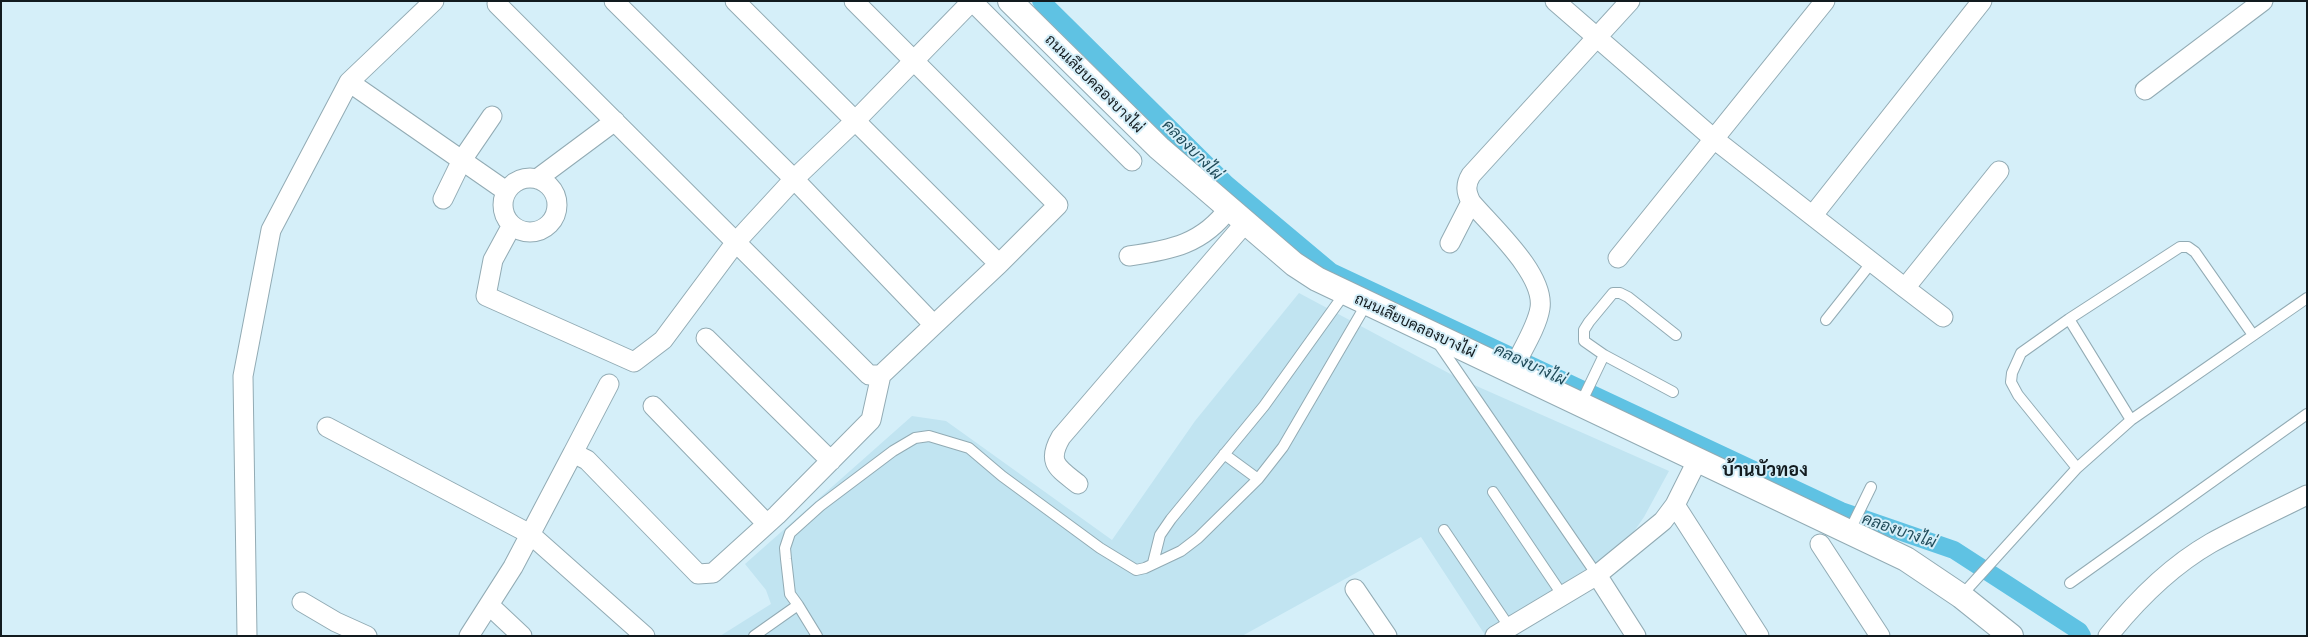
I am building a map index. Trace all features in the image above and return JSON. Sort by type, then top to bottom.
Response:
[{"type":"street","points":[[247,636],[243,376],[270,230],[349,82],[434,1]]},
{"type":"street","points":[[614,1],[794,179],[934,325]]},
{"type":"street","points":[[735,1],[999,264]]},
{"type":"street","points":[[573,453],[587,460],[698,574],[713,573],[767,524],[871,420],[881,375],[999,264],[1058,205],[854,1]]},
{"type":"street","points":[[512,226],[493,260],[486,296],[634,362],[663,340],[736,242],[794,179],[914,62],[972,1],[1132,161]]},
{"type":"street","name":"ถนนเลียบคลองบางไผ่","points":[[1010,1],[1159,148],[1294,264],[1316,279],[1430,332],[1514,366],[1583,399],[1698,460],[1852,527],[1906,559],[1969,588],[2011,636]]},
{"type":"street","points":[[1555,1],[1714,139],[1943,317]]},
{"type":"street","points":[[1514,366],[1540,309],[1540,298],[1536,282],[1528,267],[1471,202],[1466,189],[1471,175],[1630,1]]},
{"type":"street","points":[[1618,258],[1825,1]]},
{"type":"street","points":[[2146,90],[2263,1]]},
{"type":"street","points":[[1813,215],[1978,3]]},
{"type":"street","points":[[497,4],[869,375],[881,375]]},
{"type":"street","points":[[349,82],[506,191]]},
{"type":"street","points":[[443,199],[462,160],[492,116]]},
{"type":"street","points":[[537,179],[551,188],[555,196],[556,212],[552,220],[538,231],[529,232],[512,226],[503,209],[506,191],[521,180],[537,179],[615,121]]},
{"type":"street","points":[[1905,288],[1999,171]]},
{"type":"street","points":[[1450,243],[1471,202]]},
{"type":"street","points":[[1129,256],[1163,252],[1197,239],[1220,220],[1238,215]]},
{"type":"street","points":[[1078,484],[1062,471],[1054,461],[1054,450],[1061,437],[1238,215]]},
{"type":"street","points":[[706,338],[831,461]]},
{"type":"street","points":[[469,636],[513,567],[609,384]]},
{"type":"street","points":[[653,406],[767,524]]},
{"type":"street","points":[[327,427],[530,534],[645,636]]},
{"type":"street","points":[[1507,633],[1598,575],[1663,521],[1675,505],[1698,460]]},
{"type":"street","points":[[2111,632],[2140,599],[2171,572],[2209,544],[2307,495]]},
{"type":"street","points":[[1675,505],[1759,636]]},
{"type":"street","points":[[1820,544],[1880,636]]},
{"type":"street","points":[[1598,575],[1636,636]]},
{"type":"street","points":[[1355,589],[1388,636]]},
{"type":"street","points":[[302,602],[336,622],[367,636]]},
{"type":"street","points":[[489,605],[522,636]]},
{"type":"lane","points":[[2077,468],[2018,395],[2012,382],[2012,373],[2021,354],[2069,319],[2180,247],[2188,247],[2195,252],[2253,335]]},
{"type":"lane","points":[[1826,320],[1872,262]]},
{"type":"lane","points":[[1153,563],[1160,535],[1182,503],[1264,406],[1345,293]]},
{"type":"lane","points":[[1673,392],[1602,358],[1583,337],[1589,322],[1613,293],[1620,293],[1628,297],[1676,335]]},
{"type":"lane","points":[[1969,588],[2077,468],[2130,420],[2307,298]]},
{"type":"lane","points":[[817,636],[790,594],[785,548],[790,533],[820,506],[893,451],[915,438],[929,436],[968,448],[1002,476],[1128,566],[1136,570],[1145,568],[1181,551],[1198,538],[1258,478],[1283,448],[1368,302]]},
{"type":"lane","points":[[2069,319],[2130,420]]},
{"type":"lane","points":[[1430,332],[1598,575]]},
{"type":"lane","points":[[1583,399],[1602,358]]},
{"type":"lane","points":[[2070,583],[2307,414]]},
{"type":"lane","points":[[1224,454],[1258,478]]},
{"type":"lane","points":[[1852,527],[1871,487]]},
{"type":"lane","points":[[1493,492],[1563,596]]},
{"type":"lane","points":[[1444,530],[1507,633]]},
{"type":"lane","points":[[754,636],[798,605]]},
{"type":"shaded area","points":[[1299,293],[1456,377],[1669,471],[1644,517],[1626,543],[1485,635],[1421,537],[1242,636],[720,636],[771,604],[766,590],[745,564],[912,416],[946,421],[1112,540],[1195,421]]},
{"type":"waterway","name":"คลองบางไผ่","points":[[1041,1],[1226,184],[1331,272],[1841,511],[1954,550],[2079,631],[2082,636]]},
{"type":"district","name":"บ้านบัวทอง","points":[[1765,471]]}]
